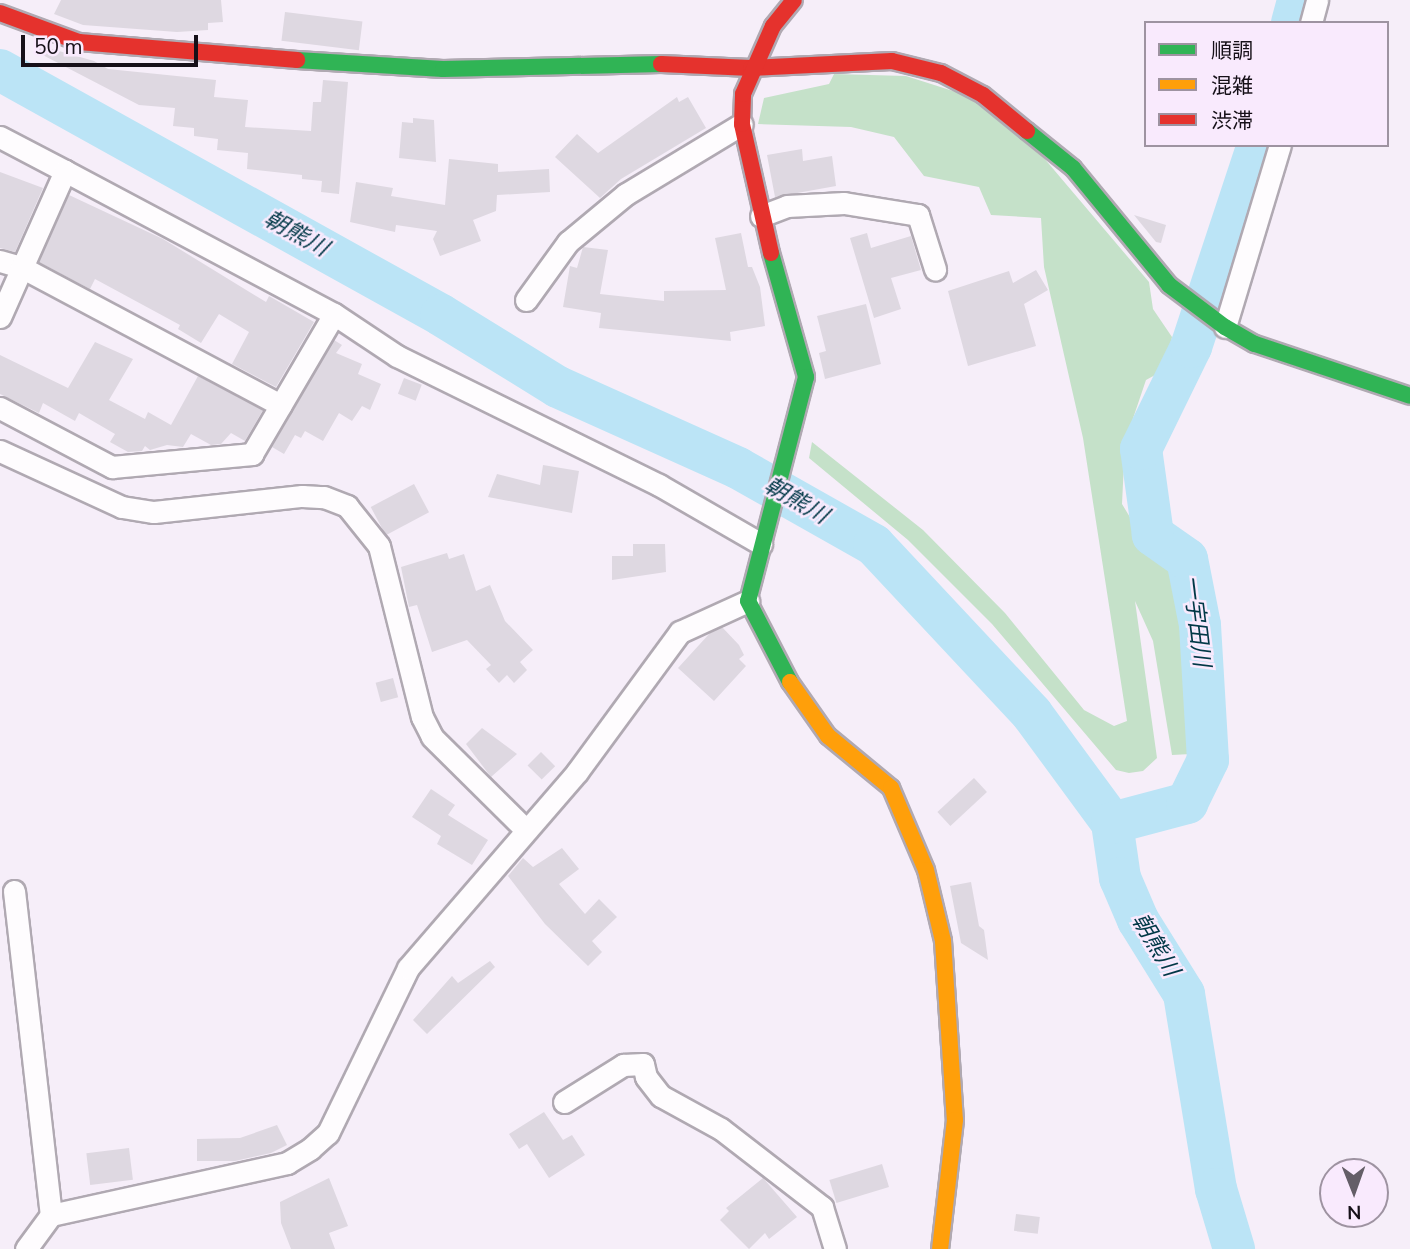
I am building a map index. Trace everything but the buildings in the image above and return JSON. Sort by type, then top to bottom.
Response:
[{"type":"street","points":[[794,0],[773,26],[751,68],[743,94],[742,124],[761,216],[806,377],[748,601],[801,703],[828,736],[891,788],[909,822],[926,870],[943,941],[955,1120],[940,1249]]},
{"type":"street","points":[[1312,21],[1317,0]]},
{"type":"street","points":[[0,13],[79,42],[358,65],[443,69],[684,63],[751,68],[892,61],[941,73],[972,89],[1073,167],[1181,294],[1223,324],[1255,344],[1410,397]]},
{"type":"street","points":[[526,300],[568,242],[626,194],[742,124]]},
{"type":"street","points":[[0,137],[334,314],[397,356],[659,485],[761,544]]},
{"type":"street","points":[[1223,324],[1279,147]]},
{"type":"street","points":[[0,317],[10,264],[65,172]]},
{"type":"street","points":[[761,216],[787,206],[844,203],[918,215],[935,269]]},
{"type":"street","points":[[10,264],[281,405]]},
{"type":"street","points":[[0,408],[112,467],[252,454],[334,314]]},
{"type":"street","points":[[0,451],[122,507],[154,512],[302,496],[324,497],[346,506],[379,546],[422,717],[432,737],[525,829]]},
{"type":"street","points":[[51,1214],[287,1163],[310,1149],[328,1133],[408,968],[525,829],[578,772],[680,632],[748,601]]},
{"type":"street","points":[[14,891],[51,1214],[26,1249]]},
{"type":"street","points":[[564,1102],[623,1065],[643,1064],[646,1077],[661,1096],[722,1129],[822,1207],[835,1249]]},
{"type":"green space","points":[[834,74],[906,76],[975,98],[1038,151],[1149,282],[1153,309],[1172,337],[1166,369],[1146,380],[1125,442],[1122,504],[1157,562],[1176,561],[1187,602],[1191,754],[1172,755],[1153,641],[1135,601],[1157,758],[1143,771],[1129,773],[1116,770],[992,624],[908,540],[809,458],[812,442],[923,530],[1005,613],[1084,710],[1114,726],[1127,721],[1083,438],[1044,267],[1041,218],[991,215],[979,187],[924,176],[894,137],[851,127],[758,124],[764,98],[829,84]]},
{"type":"waterway","name":"一宇田川","points":[[1293,21],[1298,0]]},
{"type":"waterway","name":"朝熊川","points":[[0,70],[441,315],[558,387],[738,468],[874,545],[1032,714],[1112,823],[1120,878],[1138,920],[1184,994],[1216,1189],[1234,1249]]},
{"type":"waterway","name":"一宇田川","points":[[1112,823],[1187,803],[1208,760],[1200,625],[1187,559],[1153,535],[1141,449],[1191,347],[1257,147]]},
{"type":"traffic: fast","points":[[297,60],[443,69],[661,64]]},
{"type":"traffic: fast","points":[[1027,131],[1073,168],[1169,285],[1225,327],[1255,344],[1410,396]]},
{"type":"traffic: fast","points":[[771,253],[806,377],[748,601],[790,682]]},
{"type":"traffic: slow","points":[[790,682],[828,736],[891,788],[926,870],[943,941],[955,1120],[940,1249]]},
{"type":"traffic: jam","points":[[771,253],[742,124],[743,94],[773,26],[794,0]]},
{"type":"traffic: jam","points":[[0,13],[79,42],[297,60]]},
{"type":"traffic: jam","points":[[661,64],[751,68],[892,61],[941,73],[983,95],[1027,131]]}]
